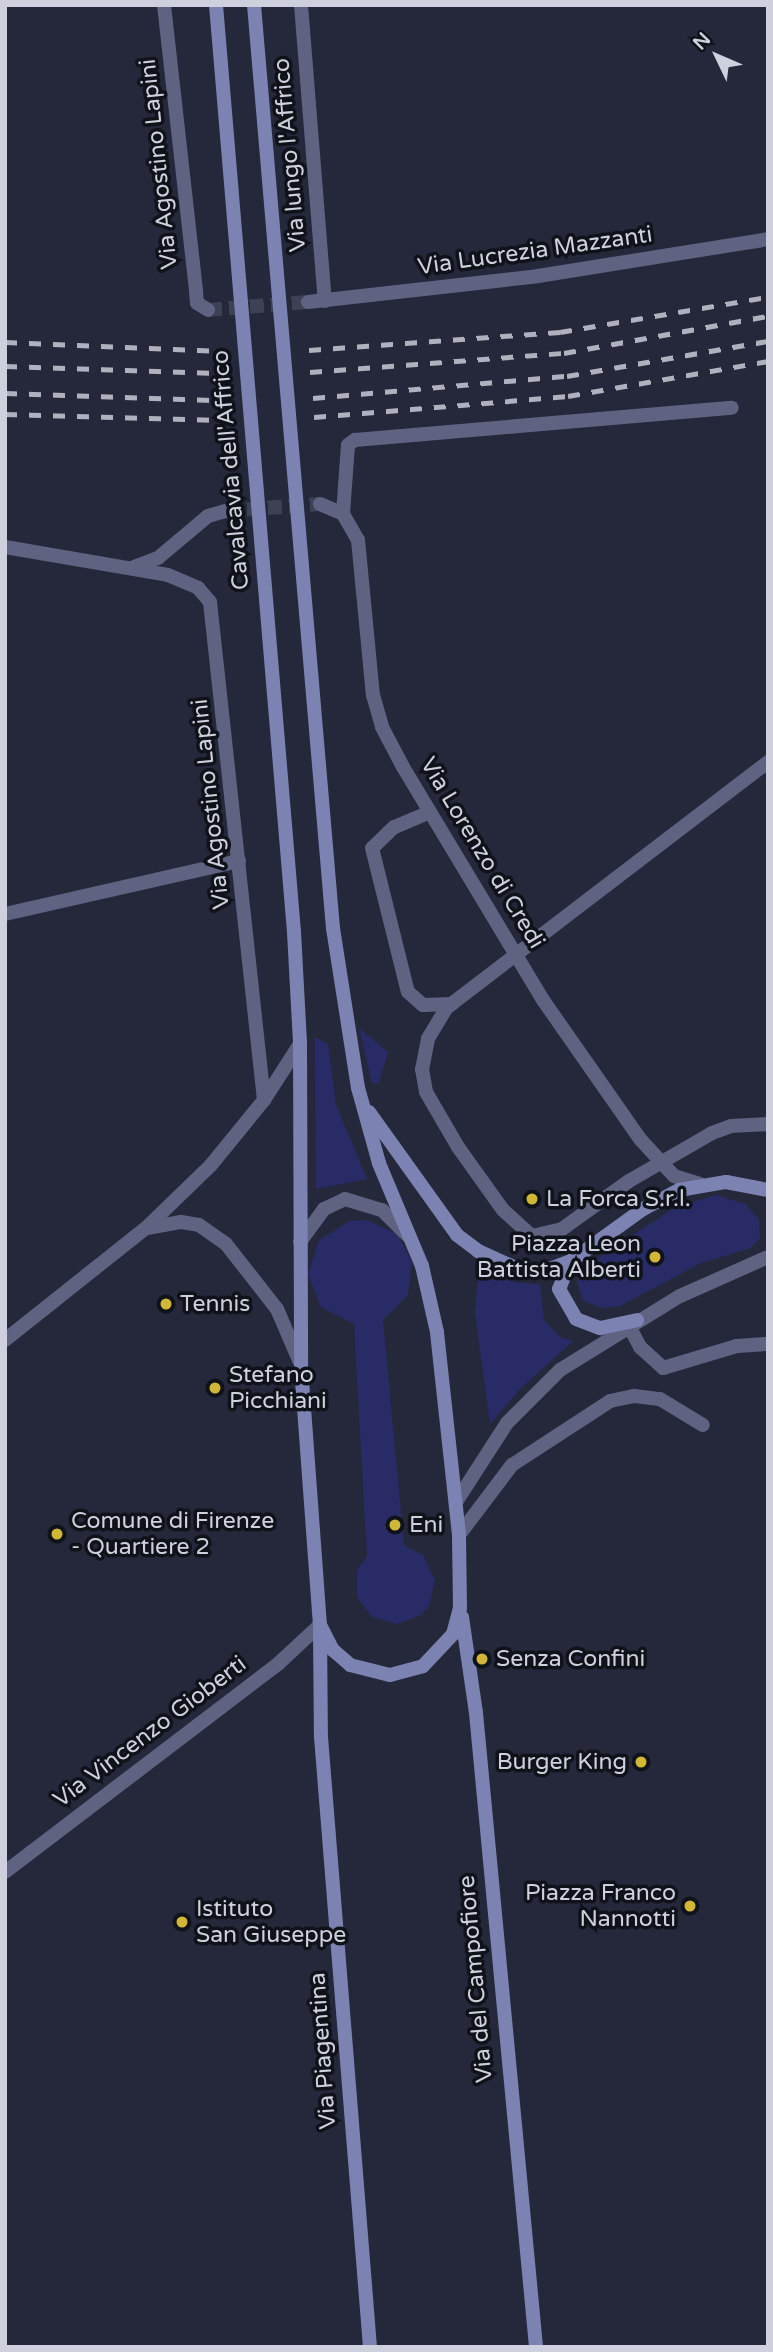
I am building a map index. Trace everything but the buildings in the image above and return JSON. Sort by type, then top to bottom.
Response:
[{"type":"street","name":"Via Agostino Lapini","points":[[164,5],[197,303],[208,310]]},
{"type":"street","name":"Cavalcavia dell'Affrico","points":[[216,5],[294,932],[300,1044]]},
{"type":"street","points":[[254,5],[333,928],[358,1088],[379,1163],[413,1241],[438,1332],[459,1535],[460,1608],[453,1634],[442,1651],[423,1666],[401,1674],[372,1674],[350,1665],[333,1650],[320,1625],[301,1367],[300,1044]]},
{"type":"street","name":"Via lungo l'Affrico","points":[[301,5],[325,301]]},
{"type":"street","name":"Via Lucrezia Mazzanti","points":[[308,302],[538,276],[768,239]]},
{"type":"street","points":[[320,504],[343,514],[348,445],[355,440],[732,408]]},
{"type":"street","points":[[122,567],[144,565],[158,558],[208,516],[226,511]]},
{"type":"street","name":"Via Lorenzo di Credi","points":[[343,514],[358,540],[376,708],[382,727],[543,1000],[659,1162],[674,1176],[700,1184]]},
{"type":"street","name":"Via Agostino Lapini","points":[[5,547],[183,580],[198,588],[210,602],[264,1100]]},
{"type":"street","points":[[768,762],[450,1006],[422,1056],[426,1092],[478,1176],[524,1232],[532,1237],[554,1233],[659,1162],[731,1126],[768,1124]]},
{"type":"street","points":[[430,812],[394,827],[372,849],[408,992],[423,1005],[450,1006]]},
{"type":"street","points":[[5,914],[239,861]]},
{"type":"street","points":[[5,1340],[146,1228],[211,1166],[264,1100],[300,1044]]},
{"type":"street","points":[[358,1088],[387,1140],[457,1235],[478,1251],[516,1268],[547,1270],[571,1261],[663,1196],[700,1184],[726,1182],[768,1190]]},
{"type":"street","points":[[300,1242],[324,1209],[345,1199],[382,1210],[413,1241]]},
{"type":"street","points":[[146,1228],[181,1222],[199,1225],[226,1244],[277,1309],[301,1367]]},
{"type":"street","points":[[456,1502],[507,1423],[542,1385],[633,1323],[680,1296],[745,1270],[768,1257]]},
{"type":"street","points":[[571,1261],[559,1289],[576,1319],[600,1328],[633,1323]]},
{"type":"street","points":[[745,1270],[768,1270]]},
{"type":"street","points":[[633,1323],[652,1362],[663,1368],[737,1346],[768,1344]]},
{"type":"street","points":[[459,1535],[512,1465],[610,1401],[634,1396],[660,1399],[703,1426]]},
{"type":"street","name":"Via del Campofiore","points":[[460,1608],[476,1713],[536,2347]]},
{"type":"street","name":"Via Vincenzo Gioberti","points":[[5,1872],[279,1663],[320,1625]]},
{"type":"street","name":"Via Piagentina","points":[[320,1625],[321,1737],[370,2347]]},
{"type":"shaded area","points":[[359,1028],[388,1052],[379,1083],[372,1083]]},
{"type":"shaded area","points":[[315,1037],[328,1044],[336,1105],[367,1179],[316,1189]]},
{"type":"shaded area","points":[[716,1195],[745,1204],[759,1219],[760,1238],[751,1248],[701,1263],[620,1306],[603,1308],[583,1301],[577,1282],[582,1269],[674,1208]]},
{"type":"shaded area","points":[[367,1220],[397,1234],[412,1262],[408,1295],[383,1320],[404,1545],[423,1555],[435,1580],[429,1606],[421,1615],[397,1624],[372,1617],[357,1597],[357,1571],[367,1556],[354,1324],[321,1307],[308,1274],[319,1240],[350,1221]]},
{"type":"shaded area","points":[[479,1269],[517,1283],[540,1284],[544,1320],[560,1337],[573,1341],[521,1388],[490,1424],[475,1313]]},
{"type":"tunnel","points":[[208,310],[308,302]]},
{"type":"tunnel","points":[[226,511],[320,504]]},
{"type":"railway","points":[[309,350],[560,332],[768,297]]},
{"type":"railway","points":[[310,372],[564,353],[768,316]]},
{"type":"railway","points":[[313,398],[567,376],[768,341]]},
{"type":"railway","points":[[5,342],[216,351]]},
{"type":"railway","points":[[314,417],[568,396],[768,361]]},
{"type":"railway","points":[[5,366],[217,373]]},
{"type":"railway","points":[[5,393],[220,400]]},
{"type":"railway","points":[[5,414],[221,420]]},
{"type":"place","name":"La Forca S.r.l.","points":[[532,1199]]},
{"type":"place","name":"Piazza Leon Battista Alberti","points":[[655,1257]]},
{"type":"place","name":"Tennis","points":[[166,1304]]},
{"type":"place","name":"Stefano Picchiani","points":[[215,1388]]},
{"type":"place","name":"Eni","points":[[395,1525]]},
{"type":"place","name":"Comune di Firenze - Quartiere 2","points":[[57,1534]]},
{"type":"place","name":"Senza Confini","points":[[482,1659]]},
{"type":"place","name":"Burger King","points":[[641,1762]]},
{"type":"place","name":"Piazza Franco Nannotti","points":[[690,1906]]},
{"type":"place","name":"Istituto San Giuseppe","points":[[182,1922]]}]
